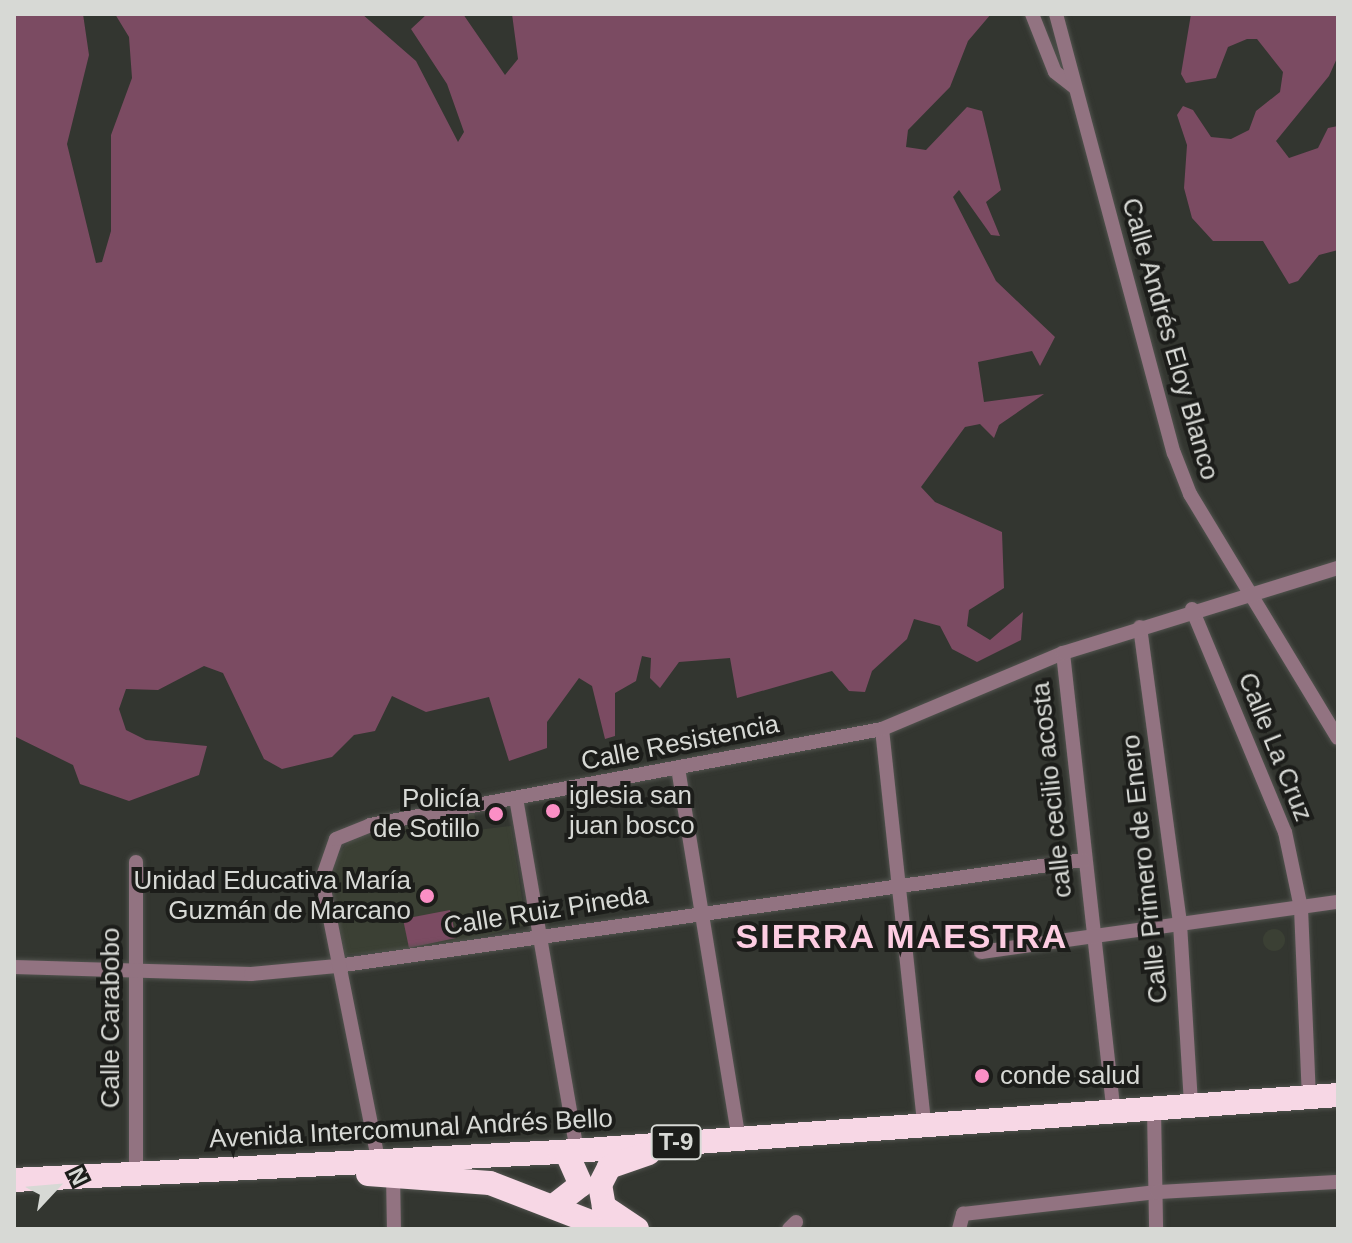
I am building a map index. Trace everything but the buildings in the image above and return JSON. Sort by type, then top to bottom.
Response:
[{"type":"highway","name":"Avenida Intercomunal Andrés Bello","points":[[14,1194],[1338,1095]]},
{"type":"highway","name":"T-9","points":[[637,1229],[614,1217],[599,1197],[609,1167],[739,1140]]},
{"type":"highway","points":[[555,1205],[581,1185],[572,1151]]},
{"type":"highway","name":"Avenida Intercomunal Andrés Bello","points":[[14,1180],[386,1166],[490,1183],[555,1205],[582,1223],[609,1229]]},
{"type":"street","points":[[1032,14],[1055,72],[1074,87]]},
{"type":"street","name":"Calle Andrés Eloy Blanco","points":[[1056,14],[1174,453],[1190,494],[1338,738]]},
{"type":"street","name":"Calle Resistencia","points":[[394,1229],[386,1166],[337,966],[322,879],[336,839],[370,825],[882,729],[1063,653],[1192,609],[1338,568]]},
{"type":"street","name":"Calle La Cruz","points":[[1192,609],[1270,788],[1301,908],[1309,1098]]},
{"type":"street","name":"Calle Primero de Enero","points":[[1140,627],[1180,924],[1191,1106]]},
{"type":"street","name":"calle cecilio acosta","points":[[1063,653],[1091,936],[1114,1112]]},
{"type":"street","points":[[882,729],[924,1124]]},
{"type":"street","points":[[678,768],[739,1140]]},
{"type":"street","points":[[516,798],[542,939],[572,1151]]},
{"type":"street","name":"Calle Ruiz Pineda","points":[[14,967],[133,968],[251,974],[337,966],[542,939],[701,910],[898,888],[1084,860]]},
{"type":"street","name":"Calle Carabobo","points":[[136,862],[133,968],[136,1174]]},
{"type":"street","points":[[981,952],[1338,902]]},
{"type":"street","points":[[1154,1109],[1156,1229]]},
{"type":"street","points":[[959,1229],[963,1214],[1157,1192],[1338,1182]]},
{"type":"shaded area","points":[[14,14],[83,14],[89,55],[67,144],[96,263],[102,262],[111,231],[111,135],[132,78],[129,37],[115,14],[362,14],[416,61],[458,142],[464,132],[447,84],[411,29],[427,14],[463,14],[505,75],[518,59],[512,14],[991,14],[968,41],[950,87],[908,130],[906,147],[926,150],[967,107],[982,111],[1001,190],[986,202],[1000,236],[991,235],[959,190],[953,197],[996,281],[1055,337],[1040,366],[1032,351],[978,362],[984,402],[1044,394],[999,425],[994,438],[980,424],[965,427],[921,487],[935,502],[1002,532],[1004,588],[969,610],[967,626],[990,640],[1023,612],[1021,640],[977,662],[952,649],[940,626],[914,619],[907,639],[872,671],[865,692],[849,691],[832,671],[737,698],[730,658],[679,662],[660,688],[650,678],[651,658],[642,656],[636,681],[615,693],[615,736],[605,739],[592,686],[579,678],[547,722],[547,748],[509,761],[489,697],[426,712],[392,696],[375,731],[354,735],[332,757],[282,769],[264,759],[223,673],[204,666],[158,690],[126,689],[119,709],[126,730],[146,740],[207,746],[199,775],[129,801],[80,784],[73,765],[14,736]]},
{"type":"shaded area","points":[[1191,14],[1338,14],[1338,56],[1329,76],[1276,141],[1289,158],[1318,148],[1328,128],[1338,126],[1338,250],[1319,255],[1298,281],[1289,284],[1263,241],[1213,241],[1192,218],[1184,188],[1187,145],[1177,115],[1183,106],[1193,110],[1211,137],[1231,139],[1249,130],[1256,111],[1280,92],[1283,72],[1257,39],[1247,39],[1228,47],[1216,78],[1186,83],[1181,74]]},
{"type":"shaded area","name":"Unidad Educativa María Guzmán de Marcano","points":[[474,813],[477,830],[511,826],[526,925],[437,948],[339,955],[330,867],[353,835]]},
{"type":"shaded area","points":[[450,910],[456,938],[409,948],[403,919]]},
{"type":"shaded area","points":[[1274,929],[1282,932],[1285,940],[1282,948],[1274,951],[1266,948],[1263,940],[1266,932]]},
{"type":"place","name":"iglesia san juan bosco","points":[[553,811]]},
{"type":"place","name":"Policía de Sotillo","points":[[496,814]]},
{"type":"place","name":"Unidad Educativa María Guzmán de Marcano","points":[[427,896]]},
{"type":"place","name":"conde salud","points":[[982,1076]]},
{"type":"district","name":"SIERRA MAESTRA","points":[[902,937]]}]
